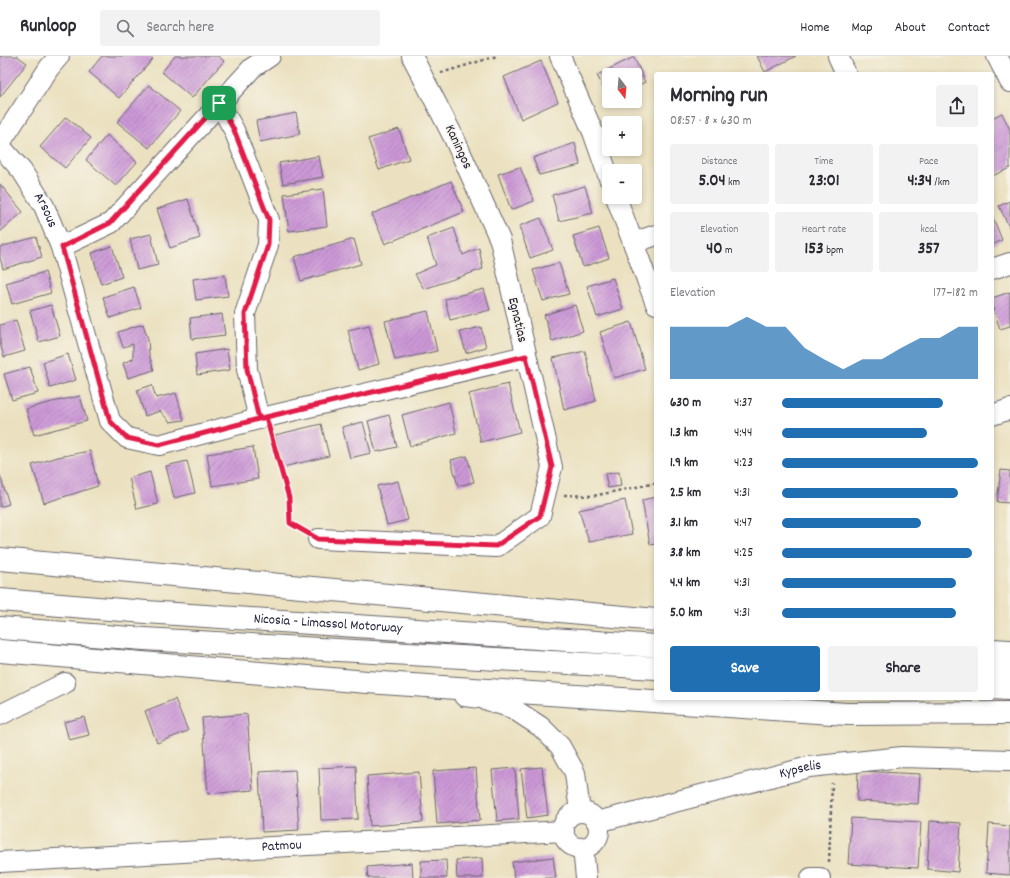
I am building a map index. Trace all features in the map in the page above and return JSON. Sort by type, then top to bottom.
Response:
[{"type":"highway","points":[[0,559],[654,620]]},
{"type":"highway","name":"Nicosia - Limassol Motorway","points":[[0,600],[146,612],[654,646]]},
{"type":"highway","name":"Nicosia - Limassol Motorway","points":[[0,628],[144,639],[654,668]]},
{"type":"highway","points":[[994,650],[1010,651]]},
{"type":"highway","points":[[0,651],[367,682],[847,714],[1010,713]]},
{"type":"highway","points":[[994,668],[1010,668]]},
{"type":"highway","points":[[994,688],[1010,689]]},
{"type":"street","points":[[62,247],[110,223],[252,68],[270,56]]},
{"type":"street","points":[[838,56],[845,72]]},
{"type":"street","points":[[997,56],[1010,82]]},
{"type":"street","name":"Kaningos","points":[[415,57],[424,79],[454,138],[500,240]]},
{"type":"street","points":[[563,57],[604,164]]},
{"type":"street","points":[[0,144],[49,60]]},
{"type":"street","points":[[219,103],[234,130],[269,220],[268,245],[245,314],[247,369],[263,418]]},
{"type":"street","name":"Arsous","points":[[0,144],[22,171],[44,206],[62,247],[110,421],[127,438],[159,445],[263,418],[526,356]]},
{"type":"street","points":[[619,204],[654,299]]},
{"type":"street","points":[[633,243],[654,236]]},
{"type":"street","name":"Egnatias","points":[[318,539],[496,546],[540,516],[552,467],[500,240]]},
{"type":"street","points":[[994,268],[1010,263]]},
{"type":"street","points":[[994,414],[1010,409]]},
{"type":"street","points":[[367,682],[481,698],[512,708],[541,727],[560,746],[575,773],[580,812]]},
{"type":"street","points":[[0,715],[65,683]]},
{"type":"street","name":"Kypselis","points":[[597,822],[809,767],[902,757],[1010,760]]},
{"type":"street","points":[[580,812],[587,813],[593,817],[597,822],[599,829],[595,842],[582,848],[570,844],[565,838],[564,831],[564,824],[568,818],[573,814],[580,812]]},
{"type":"street","name":"Patmou","points":[[0,862],[564,831]]},
{"type":"street","points":[[582,848],[586,878]]},
{"type":"street","points":[[811,878],[824,870]]},
{"type":"path","points":[[424,79],[497,56]]},
{"type":"path","points":[[263,418],[289,498],[290,523],[318,539]]},
{"type":"path","points":[[545,495],[593,496],[654,483]]},
{"type":"path","points":[[824,870],[833,765]]},
{"type":"building","points":[[0,56],[17,56],[27,63],[0,97]]},
{"type":"building","points":[[102,56],[149,56],[153,59],[119,98],[89,72]]},
{"type":"building","points":[[175,56],[218,56],[224,61],[192,98],[162,72]]},
{"type":"building","points":[[757,56],[796,56],[765,72]]},
{"type":"building","points":[[634,57],[639,68],[611,68]]},
{"type":"building","points":[[541,61],[558,102],[521,119],[504,77]]},
{"type":"building","points":[[602,73],[602,85],[597,75]]},
{"type":"building","points":[[642,75],[645,82],[642,84]]},
{"type":"building","points":[[149,85],[180,111],[149,148],[117,122]]},
{"type":"building","points":[[296,113],[300,134],[260,142],[256,121]]},
{"type":"building","points":[[1002,113],[1010,130],[1010,168],[994,175],[994,117]]},
{"type":"building","points":[[66,117],[91,138],[65,168],[40,147]]},
{"type":"building","points":[[399,129],[409,159],[379,170],[368,139]]},
{"type":"building","points":[[107,135],[137,162],[116,186],[86,160]]},
{"type":"building","points":[[575,143],[580,165],[539,175],[533,158]]},
{"type":"building","points":[[319,156],[323,177],[283,184],[279,163]]},
{"type":"building","points":[[520,167],[534,201],[511,210],[498,174]]},
{"type":"building","points":[[451,181],[464,212],[385,244],[372,214]]},
{"type":"building","points":[[0,184],[23,212],[0,232]]},
{"type":"building","points":[[585,186],[593,213],[559,221],[552,195]]},
{"type":"building","points":[[323,189],[327,226],[289,231],[284,194]]},
{"type":"building","points":[[188,199],[200,238],[170,248],[157,209]]},
{"type":"building","points":[[1010,201],[1010,229],[999,206]]},
{"type":"building","points":[[541,218],[553,250],[530,258],[519,226]]},
{"type":"building","points":[[994,220],[1002,240],[994,244]]},
{"type":"building","points":[[454,228],[463,255],[479,248],[483,269],[424,289],[415,274],[436,265],[427,238]]},
{"type":"building","points":[[599,228],[609,258],[583,267],[573,236]]},
{"type":"building","points":[[151,234],[158,265],[137,270],[130,239]]},
{"type":"building","points":[[36,237],[42,257],[3,269],[0,258],[0,247]]},
{"type":"building","points":[[354,239],[361,264],[301,281],[294,257]]},
{"type":"building","points":[[112,246],[122,277],[101,284],[92,253]]},
{"type":"building","points":[[559,263],[569,294],[543,301],[533,270]]},
{"type":"building","points":[[45,272],[51,293],[12,304],[6,283]]},
{"type":"building","points":[[225,275],[228,296],[196,300],[193,279]]},
{"type":"building","points":[[613,278],[623,309],[597,317],[587,286]]},
{"type":"building","points":[[134,287],[141,308],[110,318],[103,297]]},
{"type":"building","points":[[484,289],[490,310],[450,320],[445,299]]},
{"type":"building","points":[[1010,292],[1010,326],[1000,329],[994,311],[994,297]]},
{"type":"building","points":[[51,305],[60,336],[39,342],[30,311]]},
{"type":"building","points":[[575,305],[583,331],[552,341],[544,315]]},
{"type":"building","points":[[428,311],[437,351],[395,360],[385,321]]},
{"type":"building","points":[[222,314],[225,335],[192,339],[190,318]]},
{"type":"building","points":[[16,320],[25,351],[4,357],[0,343],[0,325]]},
{"type":"building","points":[[631,322],[645,369],[614,378],[600,332]]},
{"type":"building","points":[[143,324],[148,339],[149,355],[154,370],[128,378],[123,363],[133,359],[133,344],[123,347],[118,332]]},
{"type":"building","points":[[369,325],[379,364],[358,370],[348,330]]},
{"type":"building","points":[[481,327],[486,347],[466,353],[460,332]]},
{"type":"building","points":[[227,349],[230,370],[197,375],[195,354]]},
{"type":"building","points":[[585,351],[596,401],[564,410],[553,358]]},
{"type":"building","points":[[68,354],[76,380],[50,388],[43,362]]},
{"type":"building","points":[[30,367],[38,393],[12,400],[4,374]]},
{"type":"building","points":[[508,384],[520,432],[481,442],[469,394]]},
{"type":"building","points":[[152,385],[156,398],[176,393],[184,420],[170,422],[160,411],[145,416],[137,390]]},
{"type":"building","points":[[80,396],[87,421],[34,435],[26,409]]},
{"type":"building","points":[[449,402],[456,433],[410,446],[402,415]]},
{"type":"building","points":[[389,415],[397,447],[376,452],[368,421]]},
{"type":"building","points":[[363,422],[371,453],[350,458],[342,427]]},
{"type":"building","points":[[321,424],[329,456],[283,467],[275,435]]},
{"type":"building","points":[[253,447],[258,479],[212,486],[207,454]]},
{"type":"building","points":[[90,451],[98,486],[44,503],[32,465],[58,457]]},
{"type":"building","points":[[467,456],[474,482],[458,486],[451,460]]},
{"type":"building","points":[[187,461],[195,493],[174,498],[166,466]]},
{"type":"building","points":[[1001,470],[1010,471],[1010,503],[997,502]]},
{"type":"building","points":[[150,472],[158,504],[137,509],[129,478]]},
{"type":"building","points":[[619,472],[621,486],[608,488],[605,474]]},
{"type":"building","points":[[0,475],[9,504],[0,507]]},
{"type":"building","points":[[398,481],[408,520],[387,525],[377,486]]},
{"type":"building","points":[[654,497],[654,544],[650,545],[642,500]]},
{"type":"building","points":[[625,500],[632,534],[589,542],[579,510]]},
{"type":"building","points":[[175,699],[188,731],[157,743],[145,711]]},
{"type":"building","points":[[247,714],[253,790],[208,794],[202,718]]},
{"type":"building","points":[[84,717],[89,735],[69,740],[64,722]]},
{"type":"building","points":[[356,766],[358,819],[321,820],[319,768]]},
{"type":"building","points":[[542,767],[548,815],[527,818],[521,769]]},
{"type":"building","points":[[476,768],[480,820],[437,824],[433,771]]},
{"type":"building","points":[[515,768],[519,819],[497,821],[492,770]]},
{"type":"building","points":[[295,770],[299,830],[262,832],[259,772]]},
{"type":"building","points":[[858,771],[920,774],[918,804],[857,801]]},
{"type":"building","points":[[419,772],[423,822],[370,826],[367,776]]},
{"type":"building","points":[[851,818],[921,822],[918,868],[848,864]]},
{"type":"building","points":[[930,821],[961,823],[958,872],[927,869]]},
{"type":"building","points":[[989,824],[1010,826],[1010,875],[986,873]]},
{"type":"building","points":[[553,857],[556,878],[514,878],[512,862]]},
{"type":"building","points":[[482,858],[483,878],[457,878],[456,860]]},
{"type":"building","points":[[446,860],[447,878],[421,878],[421,861]]},
{"type":"building","points":[[412,863],[413,878],[368,878],[367,867]]},
{"type":"route","points":[[219,103],[110,223],[62,247],[110,421],[127,438],[159,445],[266,417],[289,498],[290,523],[318,539],[496,546],[540,516],[552,467],[526,356],[266,417],[259,419],[247,369],[245,314],[268,245],[269,220],[234,130],[219,103]]}]
